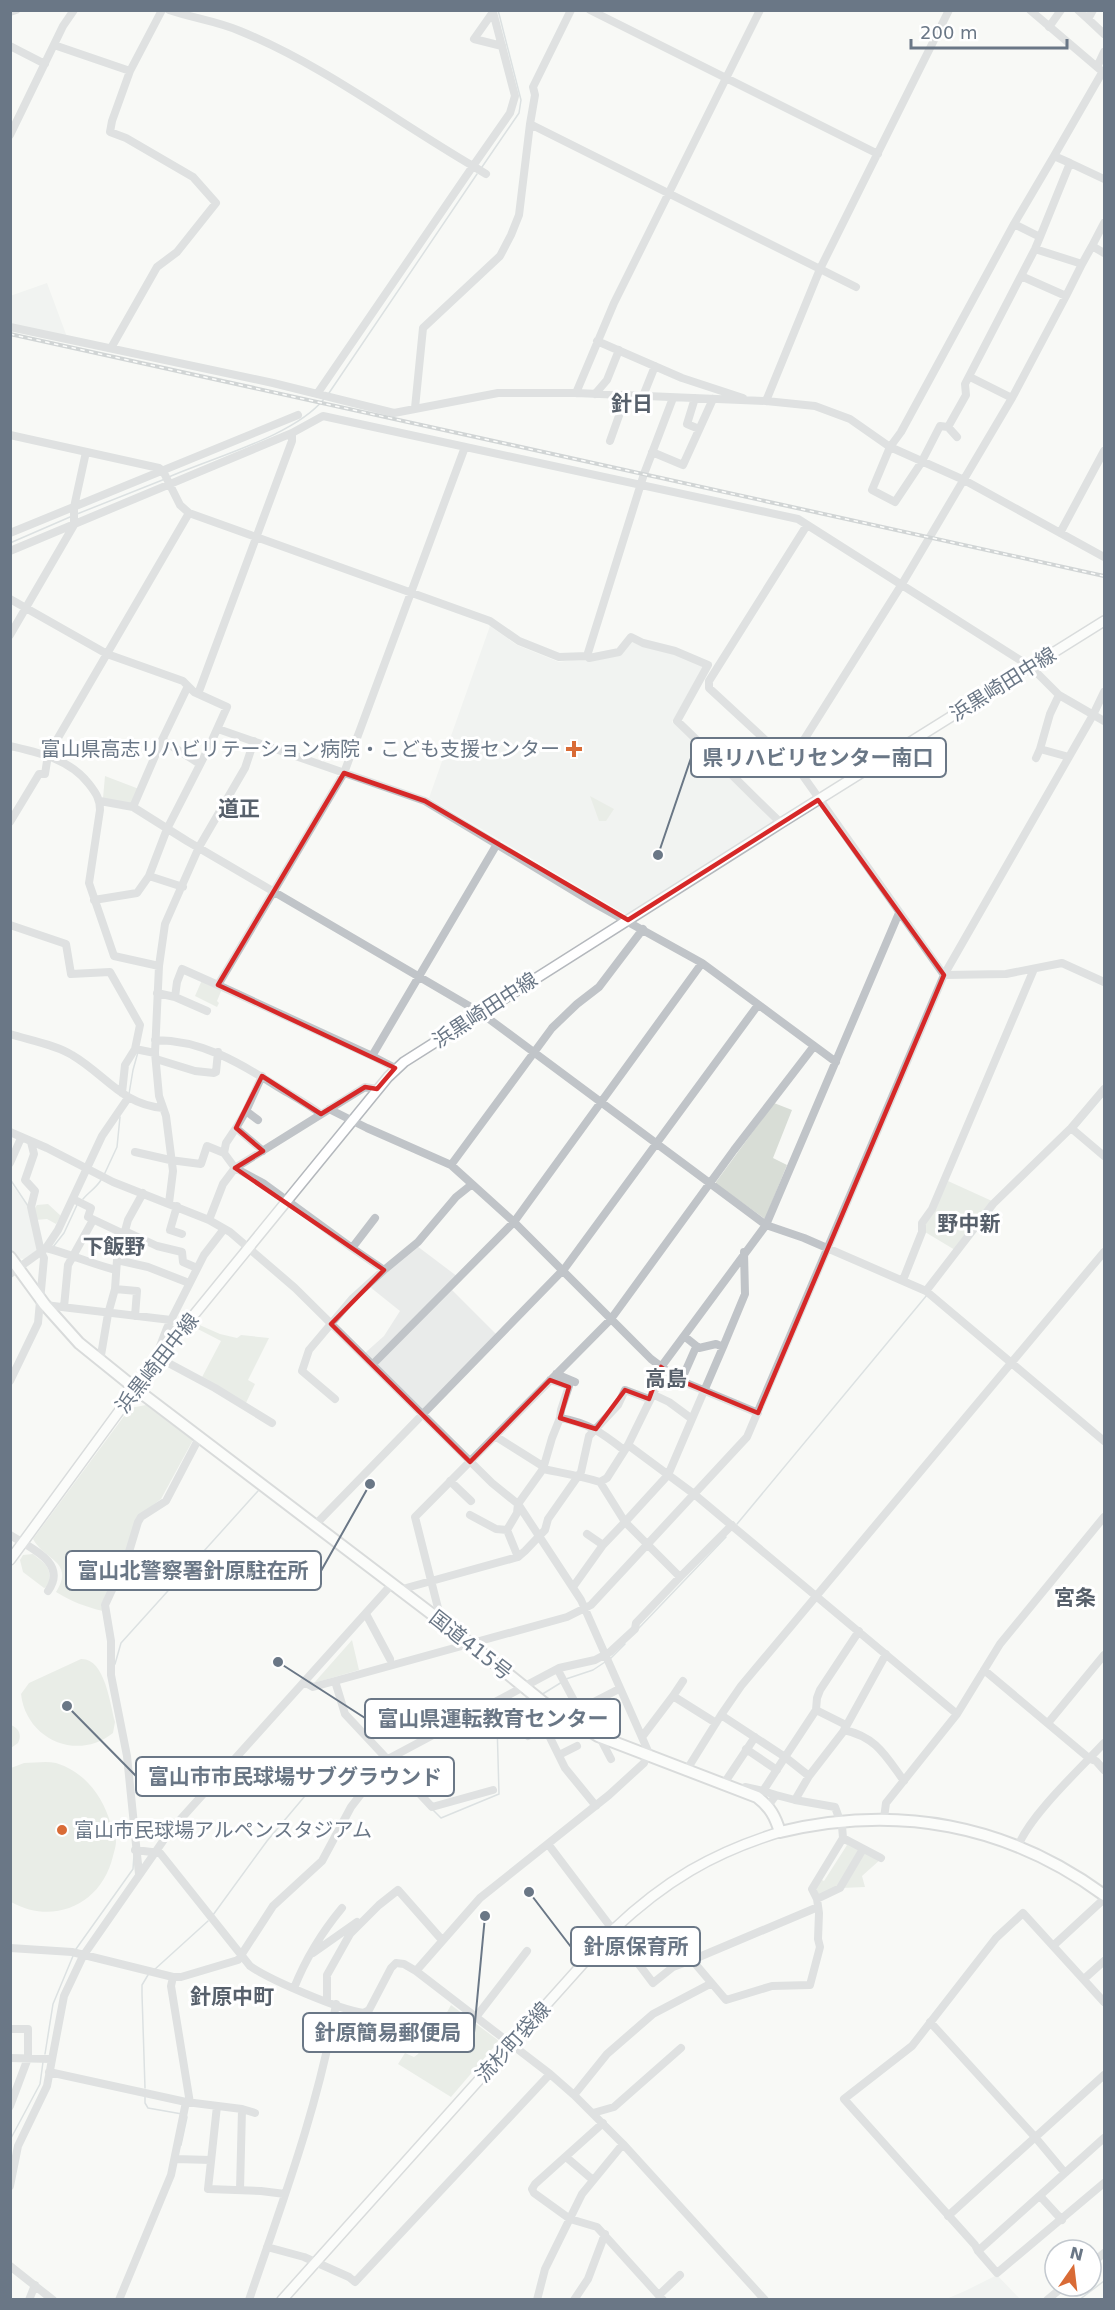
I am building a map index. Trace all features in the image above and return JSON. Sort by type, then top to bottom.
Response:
[{"type":"highway","name":"国道415号","points":[[10,1257],[14,1272],[79,1343],[100,1361],[565,1718],[597,1736],[757,1797],[768,1806]]},
{"type":"highway","points":[[768,1806],[775,1816],[780,1832],[839,1820],[884,1818],[942,1824],[981,1833],[1018,1846],[1056,1864],[1104,1897]]},
{"type":"main road","name":"浜黒崎田中線","points":[[10,1560],[159,1358],[377,1089],[397,1069],[481,1013],[1104,621]]},
{"type":"main road","name":"流杉町袋線","points":[[282,2300],[613,1930],[637,1908],[688,1870],[714,1857],[780,1832]]},
{"type":"street","points":[[10,12],[16,10]]},
{"type":"street","points":[[10,135],[54,45],[74,10]]},
{"type":"street","points":[[111,348],[157,267],[177,252],[216,202],[193,177],[126,138],[110,132],[130,71],[162,10]]},
{"type":"street","points":[[169,10],[238,30],[319,70],[486,174]]},
{"type":"street","points":[[415,408],[423,328],[500,256],[519,215],[535,95],[533,87],[571,10]]},
{"type":"street","points":[[590,10],[878,153]]},
{"type":"street","points":[[576,393],[597,340],[760,10]]},
{"type":"street","points":[[766,401],[820,269],[949,10]]},
{"type":"street","points":[[1030,10],[1101,70]]},
{"type":"street","points":[[1049,27],[1061,10]]},
{"type":"street","points":[[1078,10],[1104,34]]},
{"type":"street","points":[[1088,19],[1093,10]]},
{"type":"street","points":[[493,11],[474,39],[502,46]]},
{"type":"street","points":[[317,394],[510,113],[515,96],[493,11]]},
{"type":"street","points":[[54,45],[130,71]]},
{"type":"street","points":[[10,46],[45,64]]},
{"type":"street","points":[[957,437],[948,427],[940,426],[921,463],[895,502],[872,490],[890,447],[901,432],[1101,70],[1104,52]]},
{"type":"street","points":[[530,124],[856,287]]},
{"type":"street","points":[[1054,156],[1104,179]]},
{"type":"street","points":[[948,427],[966,395],[965,384],[1041,237],[1070,163]]},
{"type":"street","points":[[790,762],[902,584],[1012,398],[1104,223]]},
{"type":"street","points":[[1014,224],[1041,237]]},
{"type":"street","points":[[1092,246],[1104,253]]},
{"type":"street","points":[[1035,249],[1082,264]]},
{"type":"street","points":[[1021,276],[1066,296]]},
{"type":"street","points":[[10,327],[394,413],[498,393],[576,393],[750,400],[815,406],[849,419],[890,447],[921,463],[964,480],[1104,557]]},
{"type":"street","points":[[597,340],[682,378],[750,400]]},
{"type":"street","points":[[595,394],[607,380],[619,350]]},
{"type":"street","points":[[643,396],[656,366]]},
{"type":"street","points":[[970,377],[1012,398]]},
{"type":"street","points":[[610,441],[626,396]]},
{"type":"street","points":[[587,656],[641,484],[673,398]]},
{"type":"street","points":[[695,398],[687,424],[699,429]]},
{"type":"street","points":[[652,452],[683,465],[713,399]]},
{"type":"street","points":[[10,533],[297,415]]},
{"type":"street","points":[[10,550],[292,433],[323,416],[798,519],[1031,667],[1059,695],[1104,721]]},
{"type":"street","points":[[198,694],[292,441],[292,433]]},
{"type":"street","points":[[10,435],[159,468],[163,471],[180,505],[189,513],[490,621],[519,641],[560,657],[587,656],[589,658],[619,652],[631,637],[643,644],[675,651],[708,665],[676,721],[723,764],[741,785],[781,823]]},
{"type":"street","points":[[218,985],[344,773],[465,447]]},
{"type":"street","points":[[1060,533],[1104,451]]},
{"type":"street","points":[[10,635],[74,525],[74,507],[86,452]]},
{"type":"street","points":[[10,822],[39,774],[45,774],[48,755],[189,513]]},
{"type":"street","points":[[807,525],[709,681],[709,688],[801,773],[944,975]]},
{"type":"street","points":[[10,599],[106,654],[183,681],[198,694],[227,707],[167,829],[149,876],[137,893],[94,900]]},
{"type":"street","points":[[133,807],[188,686]]},
{"type":"street","points":[[304,1682],[313,1687],[336,1681],[567,1617],[591,1605],[747,1437],[944,975],[1104,692]]},
{"type":"street","points":[[1036,758],[1050,714],[1059,695]]},
{"type":"street","points":[[218,729],[425,801],[592,902],[702,963],[836,1062]]},
{"type":"street","points":[[162,740],[200,764]]},
{"type":"street","points":[[182,1234],[170,1230],[173,1171],[159,1096],[155,1040],[159,966],[165,924],[199,847],[245,768],[254,741]]},
{"type":"street","points":[[10,746],[48,755],[72,766],[82,775],[100,801],[89,877],[94,900],[114,956],[159,966]]},
{"type":"street","points":[[1040,749],[1069,757]]},
{"type":"street","points":[[100,801],[133,807],[481,1013],[766,1225],[926,1291],[1104,1441]]},
{"type":"street","points":[[372,1056],[496,844]]},
{"type":"street","points":[[149,876],[183,887]]},
{"type":"street","points":[[600,1482],[607,1478],[626,1448],[651,1397],[661,1367],[766,1225],[899,913]]},
{"type":"street","points":[[10,925],[66,944],[71,974],[110,972],[140,1025],[135,1049],[125,1065],[125,1096],[108,1125],[58,1230],[43,1250],[14,1272]]},
{"type":"street","points":[[451,1165],[552,1028],[599,987],[643,929]]},
{"type":"street","points":[[373,1364],[514,1222],[702,963]]},
{"type":"street","points":[[944,975],[1006,974],[1062,963],[1104,982]]},
{"type":"street","points":[[175,997],[182,969],[397,1069]]},
{"type":"street","points":[[903,1280],[922,1232],[922,1224],[932,1209],[1034,969]]},
{"type":"street","points":[[157,993],[175,997],[207,1011]]},
{"type":"street","points":[[315,1525],[562,1271],[758,1005]]},
{"type":"street","points":[[10,1034],[71,1054],[125,1096],[143,1104],[163,1108]]},
{"type":"street","points":[[155,1040],[182,1042],[218,1052],[262,1076],[321,1114]]},
{"type":"street","points":[[439,1620],[440,1616],[415,1517],[610,1319],[813,1046]]},
{"type":"street","points":[[135,1049],[195,1071],[214,1074],[218,1052]]},
{"type":"street","points":[[224,1153],[226,1143],[246,1111],[262,1076]]},
{"type":"street","points":[[208,1220],[223,1184],[235,1168],[365,1087],[377,1089]]},
{"type":"street","points":[[926,1291],[993,1204],[1071,1128],[1104,1089]]},
{"type":"street","points":[[329,1109],[451,1165],[514,1222],[651,1359],[681,1381],[758,1413]]},
{"type":"street","points":[[246,1111],[258,1120]]},
{"type":"street","points":[[236,1128],[263,1151]]},
{"type":"street","points":[[1071,1128],[1104,1156]]},
{"type":"street","points":[[10,1132],[113,1182],[208,1220],[249,1247],[373,1364],[470,1462],[518,1504],[585,1608],[647,1749],[644,1763],[596,1806],[480,1898],[416,1971]]},
{"type":"street","points":[[10,1163],[21,1138]]},
{"type":"street","points":[[10,1381],[35,1331],[43,1302],[43,1250],[31,1208],[35,1191],[25,1180],[34,1154],[32,1142]]},
{"type":"street","points":[[135,1152],[201,1164],[207,1146],[224,1153],[235,1168],[254,1177],[384,1270]]},
{"type":"street","points":[[335,1399],[302,1371],[309,1350],[352,1299],[418,1242],[456,1197],[471,1185]]},
{"type":"street","points":[[100,1361],[115,1289],[117,1260],[128,1220],[143,1194]]},
{"type":"street","points":[[73,1199],[91,1208],[88,1217],[93,1220],[157,1246],[182,1252],[183,1262],[197,1268]]},
{"type":"street","points":[[352,1248],[375,1218]]},
{"type":"street","points":[[64,1307],[66,1272],[93,1220]]},
{"type":"street","points":[[224,1229],[197,1268],[167,1328],[157,1354],[159,1358],[215,1388],[272,1423]]},
{"type":"street","points":[[43,1250],[73,1255],[101,1267],[116,1270]]},
{"type":"street","points":[[573,1587],[603,1545],[668,1475],[745,1294],[744,1252]]},
{"type":"street","points":[[686,1771],[741,1686],[1104,1252]]},
{"type":"street","points":[[117,1260],[148,1267],[189,1283]]},
{"type":"street","points":[[115,1289],[137,1291],[135,1316]]},
{"type":"street","points":[[43,1302],[108,1314],[171,1320]]},
{"type":"street","points":[[167,1328],[180,1332]]},
{"type":"street","points":[[684,1336],[696,1347],[716,1344],[723,1347]]},
{"type":"street","points":[[681,1381],[696,1347]]},
{"type":"street","points":[[553,1377],[575,1382]]},
{"type":"street","points":[[507,1530],[517,1513],[518,1504],[543,1469],[560,1418],[569,1386],[553,1377]]},
{"type":"street","points":[[10,2186],[14,2144],[46,2086],[64,1996],[82,1956],[170,1831],[366,1614],[395,1587],[518,1557],[540,1537],[548,1519],[581,1472],[589,1436],[618,1405],[625,1390],[669,1402],[692,1419]]},
{"type":"street","points":[[560,1418],[581,1422],[596,1429],[694,1494],[957,1714]]},
{"type":"street","points":[[495,1436],[541,1465],[543,1469],[600,1482],[625,1522],[680,1577]]},
{"type":"street","points":[[139,1874],[127,1756],[111,1675],[111,1641],[105,1605],[128,1555],[138,1522],[141,1517],[166,1501],[199,1437]]},
{"type":"street","points":[[450,1481],[471,1502]]},
{"type":"street","points":[[470,1515],[496,1529],[507,1530]]},
{"type":"street","points":[[884,1818],[886,1803],[957,1714],[999,1644],[1104,1520]]},
{"type":"street","points":[[10,1948],[63,1951],[173,1977],[192,1974],[241,1957],[273,1906],[322,1861],[351,1807],[388,1759],[566,1665],[583,1664],[610,1652],[635,1629],[636,1623],[732,1525]]},
{"type":"street","points":[[507,1530],[518,1557]]},
{"type":"street","points":[[587,1534],[603,1545]]},
{"type":"street","points":[[10,1535],[48,1561],[54,1568],[56,1575],[54,1584],[48,1591]]},
{"type":"street","points":[[366,1614],[390,1659]]},
{"type":"street","points":[[763,1791],[816,1710],[820,1690],[859,1631]]},
{"type":"street","points":[[795,1800],[809,1776],[845,1727],[886,1654]]},
{"type":"street","points":[[1048,1723],[1104,1655]]},
{"type":"street","points":[[984,1670],[1104,1770]]},
{"type":"street","points":[[560,1674],[611,1759]]},
{"type":"street","points":[[336,1681],[345,1714],[432,1807],[493,1790]]},
{"type":"street","points":[[642,1737],[683,1681]]},
{"type":"street","points":[[525,1687],[565,1768],[596,1806]]},
{"type":"street","points":[[528,1736],[619,1689]]},
{"type":"street","points":[[673,1696],[716,1723]]},
{"type":"street","points":[[816,1710],[867,1737],[882,1751],[904,1781]]},
{"type":"street","points":[[721,1715],[785,1757],[809,1776]]},
{"type":"street","points":[[723,1785],[755,1737]]},
{"type":"street","points":[[1018,1846],[1021,1838],[1047,1805],[1104,1743]]},
{"type":"street","points":[[559,1755],[577,1746]]},
{"type":"street","points":[[746,1749],[777,1770]]},
{"type":"street","points":[[692,1960],[710,1984],[726,2000],[772,1986],[810,1985],[820,1947],[818,1903],[812,1889],[843,1838],[835,1807],[795,1800],[746,1787],[743,1792]]},
{"type":"street","points":[[768,1806],[776,1795]]},
{"type":"street","points":[[843,1838],[881,1858]]},
{"type":"street","points":[[548,1844],[653,1983],[673,1967],[818,1903],[840,1888],[863,1849]]},
{"type":"street","points":[[135,1850],[154,1851],[160,1854],[241,1957],[260,1973],[294,1988],[364,2013],[369,2010],[391,1968],[396,1963],[404,1964],[416,1971],[574,2095],[623,2144],[765,2300]]},
{"type":"street","points":[[327,2001],[327,1974],[350,1934],[398,1890],[442,1940]]},
{"type":"street","points":[[1054,1945],[1104,1897]]},
{"type":"street","points":[[294,1988],[309,1956],[326,1928],[342,1908]]},
{"type":"street","points":[[1104,2002],[1023,1913],[996,1938],[912,2046],[844,2099],[975,2245],[978,2252],[997,2273],[1104,2183]]},
{"type":"street","points":[[309,1956],[363,1920]]},
{"type":"street","points":[[476,2017],[527,1951]]},
{"type":"street","points":[[1084,1979],[1104,1961]]},
{"type":"street","points":[[119,2300],[171,2175],[188,2103],[171,1986],[173,1977]]},
{"type":"street","points":[[574,2095],[607,2054],[653,2014],[710,1984]]},
{"type":"street","points":[[249,2300],[298,2156],[329,2048],[336,2004]]},
{"type":"street","points":[[930,2022],[1065,2173]]},
{"type":"street","points":[[10,2028],[28,2029],[28,2058],[10,2106]]},
{"type":"street","points":[[593,2113],[614,2108],[681,2048]]},
{"type":"street","points":[[10,2058],[52,2059]]},
{"type":"street","points":[[49,2072],[188,2103],[242,2109],[255,2113]]},
{"type":"street","points":[[267,2247],[316,2261],[355,2282],[550,2074]]},
{"type":"street","points":[[948,2216],[1104,2075]]},
{"type":"street","points":[[217,2106],[208,2189],[285,2194]]},
{"type":"street","points":[[240,2190],[242,2109]]},
{"type":"street","points":[[603,2123],[534,2184],[532,2189],[534,2193],[570,2219],[597,2227],[660,2298],[680,2275]]},
{"type":"street","points":[[978,2252],[1104,2138]]},
{"type":"street","points":[[537,2300],[545,2269],[582,2194],[623,2144]]},
{"type":"street","points":[[566,2157],[592,2180]]},
{"type":"street","points":[[175,2159],[211,2160]]},
{"type":"street","points":[[1040,2196],[1062,2220]]},
{"type":"street","points":[[574,2300],[588,2279],[605,2234]]},
{"type":"street","points":[[10,2266],[53,2300]]},
{"type":"street","points":[[29,2300],[35,2285]]},
{"type":"highlighted area","points":[[344,773],[425,801],[628,920],[818,800],[944,975],[758,1413],[679,1380],[661,1367],[649,1399],[625,1390],[596,1429],[560,1418],[569,1387],[550,1380],[470,1462],[331,1324],[384,1270],[235,1168],[263,1151],[236,1128],[262,1076],[321,1114],[365,1087],[377,1089],[395,1068],[218,985]]},
{"type":"shaded area","points":[[47,283],[67,337],[11,326],[10,296]]},
{"type":"shaded area","name":"富山県高志リハビリテーション病院・こども支援センター","points":[[490,626],[517,645],[559,662],[579,659],[592,661],[621,655],[632,641],[675,654],[703,667],[672,722],[732,777],[775,821],[627,915],[429,798]]},
{"type":"shaded area","points":[[105,776],[139,789],[132,805],[103,798]]},
{"type":"shaded area","points":[[590,796],[614,809],[606,821],[599,821]]},
{"type":"shaded area","points":[[202,980],[222,989],[217,1007],[195,996]]},
{"type":"shaded area","points":[[774,1103],[792,1110],[773,1158],[787,1165],[765,1219],[716,1182]]},
{"type":"shaded area","points":[[948,1181],[992,1201],[955,1250],[925,1232],[925,1223]]},
{"type":"shaded area","points":[[10,1182],[28,1207],[39,1248],[25,1259],[16,1258],[11,1250]]},
{"type":"shaded area","points":[[48,1204],[61,1216],[56,1224],[47,1219],[35,1220],[34,1209],[37,1205]]},
{"type":"shaded area","points":[[417,1246],[462,1280],[452,1290],[496,1334],[423,1409],[365,1353],[384,1336],[400,1311],[370,1287]]},
{"type":"shaded area","points":[[195,1323],[220,1334],[237,1338],[241,1335],[269,1338],[248,1380],[255,1384],[245,1405],[201,1379],[221,1341],[192,1326]]},
{"type":"shaded area","points":[[146,1405],[193,1440],[161,1499],[136,1518],[125,1554],[101,1605],[103,1611],[90,1608],[56,1592],[61,1582],[60,1567],[33,1539],[130,1408]]},
{"type":"shaded area","points":[[33,1554],[47,1567],[49,1586],[44,1588],[23,1572],[20,1560],[23,1555]]},
{"type":"shaded area","points":[[352,1640],[359,1670],[314,1683]]},
{"type":"shaded area","points":[[81,1659],[96,1666],[101,1674],[115,1722],[113,1733],[99,1741],[84,1745],[69,1745],[43,1734],[32,1723],[25,1710],[21,1694],[29,1683]]},
{"type":"shaded area","points":[[11,1725],[18,1730],[20,1737],[18,1743],[11,1748]]},
{"type":"shaded area","name":"富山市民球場アルペンスタジアム","points":[[24,1763],[56,1763],[76,1772],[98,1795],[108,1814],[116,1838],[107,1873],[98,1887],[74,1906],[59,1911],[44,1912],[27,1909],[11,1902],[11,1768]]},
{"type":"shaded area","points":[[846,1839],[881,1859],[862,1876],[865,1887],[842,1888],[818,1895],[814,1888],[820,1879],[824,1881],[847,1845],[843,1843]]},
{"type":"shaded area","points":[[451,2005],[499,2041],[451,2097],[398,2064],[405,2053],[414,2057],[425,2040],[430,2043]]},
{"type":"shaded area","points":[[997,2275],[1020,2299],[944,2300],[965,2291]]},
{"type":"waterway","points":[[482,167],[519,113],[521,100],[498,10]]},
{"type":"waterway","points":[[329,393],[477,174]]},
{"type":"waterway","points":[[169,477],[274,435],[311,412],[324,399]]},
{"type":"waterway","points":[[77,514],[165,479]]},
{"type":"waterway","points":[[10,543],[70,517]]},
{"type":"waterway","points":[[129,1094],[138,1052]]},
{"type":"waterway","points":[[1076,1128],[1104,1095]]},
{"type":"waterway","points":[[104,1175],[117,1147],[120,1117]]},
{"type":"waterway","points":[[10,1179],[28,1206]]},
{"type":"waterway","points":[[83,1199],[101,1180]]},
{"type":"waterway","points":[[53,1247],[64,1233],[77,1205]]},
{"type":"waterway","points":[[737,1524],[927,1295]]},
{"type":"waterway","points":[[115,1664],[121,1643],[258,1491]]},
{"type":"waterway","points":[[638,1629],[726,1537]]},
{"type":"waterway","points":[[609,1660],[625,1644]]},
{"type":"waterway","points":[[566,1679],[593,1670],[605,1662]]},
{"type":"waterway","points":[[541,1695],[562,1682]]},
{"type":"waterway","points":[[433,1810],[441,1818],[499,1794],[497,1723],[529,1703]]},
{"type":"waterway","points":[[213,1915],[267,1841],[337,1758],[376,1772]]},
{"type":"waterway","points":[[380,1773],[404,1782]]},
{"type":"waterway","points":[[76,1949],[133,1869],[134,1855]]},
{"type":"waterway","points":[[154,1970],[208,1921]]},
{"type":"waterway","points":[[45,2054],[53,2004],[73,1956]]},
{"type":"waterway","points":[[145,2088],[142,1985],[148,1975]]},
{"type":"waterway","points":[[10,2140],[40,2084],[43,2062]]},
{"type":"waterway","points":[[145,2096],[148,2108],[182,2114]]},
{"type":"waterway","points":[[181,2145],[186,2115]]},
{"type":"waterway","points":[[1079,2300],[1104,2281]]},
{"type":"railway","points":[[10,334],[1104,576]]},
{"type":"place","name":"富山県高志リハビリテーション病院・こども支援センター","points":[[574,749]]},
{"type":"place","name":"県リハビリセンター南口","points":[[658,855]]},
{"type":"place","name":"富山北警察署針原駐在所","points":[[370,1484]]},
{"type":"place","name":"富山県運転教育センター","points":[[278,1662]]},
{"type":"place","name":"富山市市民球場サブグラウンド","points":[[67,1706]]},
{"type":"place","name":"富山市民球場アルペンスタジアム","points":[[62,1830]]},
{"type":"place","name":"針原保育所","points":[[529,1892]]},
{"type":"place","name":"針原簡易郵便局","points":[[485,1916]]},
{"type":"district","name":"針日","points":[[632,404]]},
{"type":"district","name":"道正","points":[[239,809]]},
{"type":"district","name":"野中新","points":[[969,1224]]},
{"type":"district","name":"下飯野","points":[[114,1247]]},
{"type":"district","name":"高島","points":[[666,1379]]},
{"type":"district","name":"宮条","points":[[1075,1598]]},
{"type":"district","name":"針原中町","points":[[232,1997]]}]
